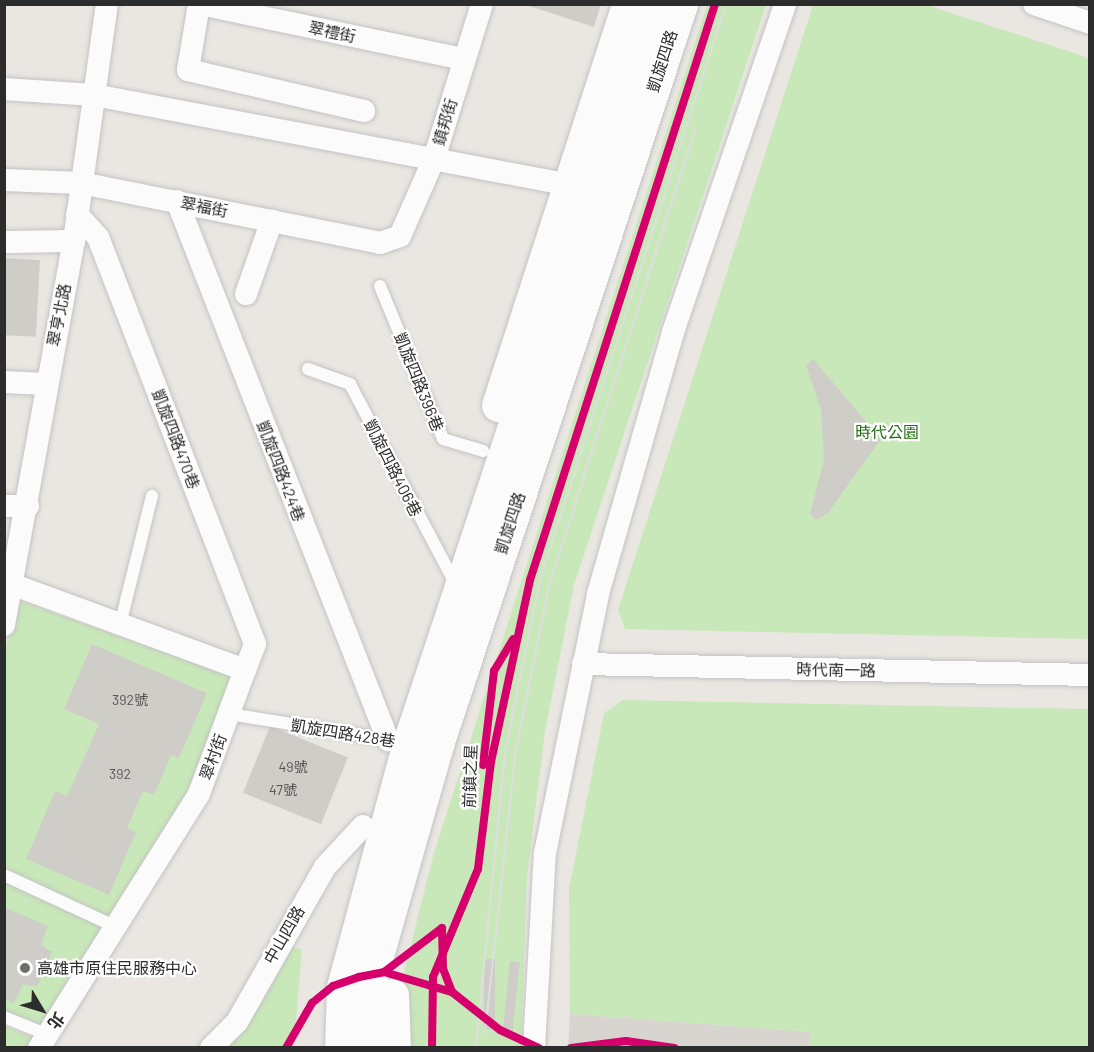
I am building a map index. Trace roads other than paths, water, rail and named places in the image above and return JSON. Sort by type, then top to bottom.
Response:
[{"type":"street","name":"翠亨北路","points":[[4,624],[14,585],[45,384],[74,241],[106,4]]},
{"type":"street","points":[[200,4],[188,70],[364,111]]},
{"type":"street","name":"翠禮街","points":[[200,4],[464,59]]},
{"type":"street","name":"鎮邦街","points":[[400,236],[434,159],[482,4]]},
{"type":"street","name":"凱旋四路","points":[[371,1047],[370,980],[420,746],[452,581],[483,451],[628,4]]},
{"type":"street","name":"凱旋四路","points":[[452,581],[654,4]]},
{"type":"street","name":"凱旋四路","points":[[341,1047],[343,987],[420,746],[681,4]]},
{"type":"street","name":"凱旋四路","points":[[394,1047],[392,986],[425,852],[701,4]]},
{"type":"street","points":[[534,1047],[545,853],[583,664],[673,332],[785,4]]},
{"type":"street","points":[[1034,4],[1089,23]]},
{"type":"street","points":[[4,89],[94,95],[569,185]]},
{"type":"street","name":"翠福街","points":[[4,180],[81,183],[380,243],[400,236]]},
{"type":"street","name":"凱旋四路424巷","points":[[177,201],[420,746]]},
{"type":"street","name":"凱旋四路470巷","points":[[78,214],[98,237],[255,644],[245,670]]},
{"type":"street","points":[[246,294],[272,220]]},
{"type":"street","points":[[4,242],[74,241]]},
{"type":"street","points":[[4,382],[45,384]]},
{"type":"street","points":[[4,506],[28,506]]},
{"type":"street","points":[[14,585],[245,670]]},
{"type":"street","name":"時代南一路","points":[[583,664],[1089,675]]},
{"type":"street","name":"翠村街","points":[[43,1041],[199,794],[245,670]]},
{"type":"street","name":"凱旋四路","points":[[325,1047],[328,983],[363,826],[420,746]]},
{"type":"street","name":"中山四路","points":[[211,1047],[237,1022],[325,867],[363,826]]},
{"type":"lane","name":"凱旋四路396巷","points":[[380,286],[443,439],[483,451]]},
{"type":"lane","name":"凱旋四路406巷","points":[[308,369],[350,384],[452,581]]},
{"type":"lane","points":[[120,625],[153,496]]},
{"type":"lane","name":"凱旋四路428巷","points":[[229,714],[420,746]]},
{"type":"lane","points":[[4,875],[116,927]]},
{"type":"lane","points":[[4,1017],[43,1041]]},
{"type":"tram line","points":[[476,1048],[505,753],[540,579],[726,4]]},
{"type":"tram line","points":[[485,1033],[515,755],[550,582],[695,130]]},
{"type":"place","name":"高雄市原住民服務中心","points":[[25,968]]},
{"type":"park label","name":"時代公園","points":[[887,432]]}]
